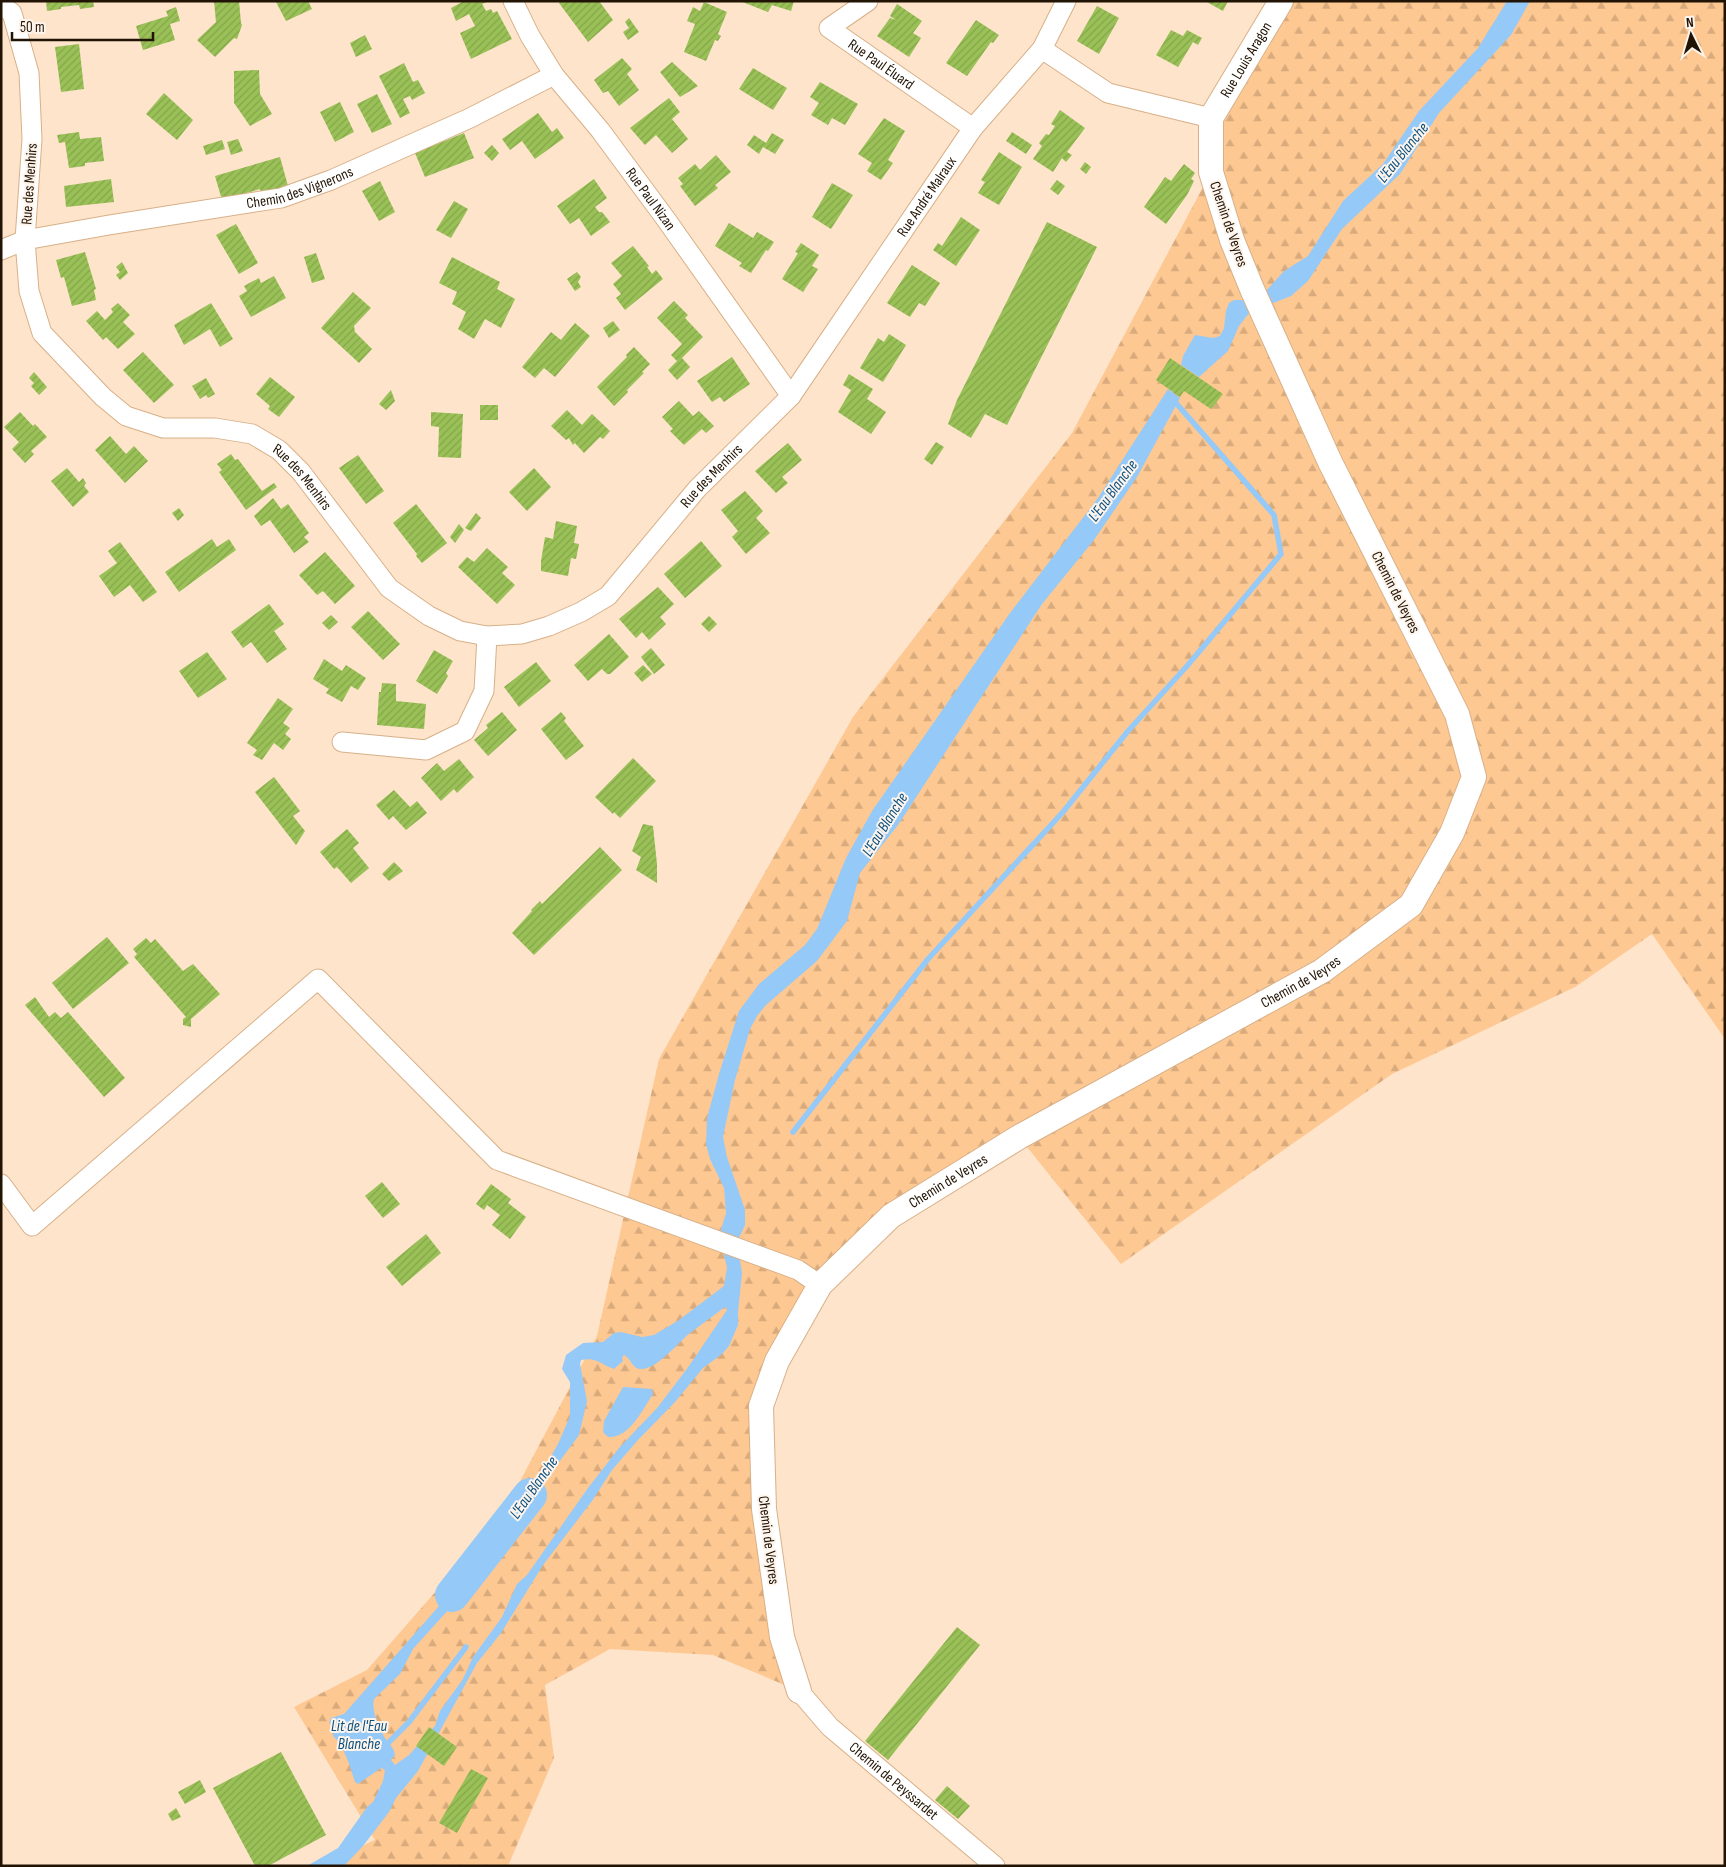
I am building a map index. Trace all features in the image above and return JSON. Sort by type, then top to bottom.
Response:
[{"type":"street","name":"Rue Paul Nizan","points":[[513,1],[530,36],[554,74],[600,130],[665,218],[791,396]]},
{"type":"street","name":"Rue Paul Éluard","points":[[868,1],[829,28],[972,128]]},
{"type":"street","name":"Rue André Malraux","points":[[791,396],[972,128],[1042,49],[1066,1]]},
{"type":"street","name":"Rue Louis Aragon","points":[[1211,118],[1280,1]]},
{"type":"street","name":"Rue des Menhirs","points":[[1,5],[12,13],[29,73],[32,139],[25,240],[29,291],[42,333],[103,397],[126,416],[163,428],[215,428],[252,434],[279,450],[301,472],[389,588],[430,616],[460,631],[487,636],[522,634],[549,626],[581,612],[608,596],[697,489],[791,396]]},
{"type":"street","points":[[1042,49],[1108,93],[1211,118]]},
{"type":"street","name":"Chemin des Vignerons","points":[[1,250],[25,240],[118,223],[282,198],[331,180],[462,122],[554,74]]},
{"type":"street","name":"Chemin de Veyres","points":[[799,1690],[782,1637],[764,1509],[761,1406],[777,1361],[820,1285],[891,1216],[1018,1137],[1322,971],[1411,905],[1452,833],[1474,777],[1457,714],[1330,462],[1263,315],[1232,240],[1211,172],[1211,118]]},
{"type":"street","points":[[342,742],[426,750],[465,731],[484,691],[487,636]]},
{"type":"street","points":[[1,1184],[32,1226],[318,979],[497,1160],[798,1270],[820,1285]]},
{"type":"street","name":"Chemin de Peyssardet","points":[[799,1690],[830,1727],[995,1866]]},
{"type":"green space","points":[[1281,1],[1725,1],[1725,1039],[1652,934],[1575,987],[1392,1074],[1121,1264],[1019,1137],[891,1216],[820,1285],[761,1406],[799,1691],[713,1655],[610,1649],[545,1685],[554,1758],[508,1866],[319,1866],[375,1840],[294,1707],[367,1670],[501,1517],[597,1336],[659,1059],[853,717],[1072,433],[1211,172],[1211,118]]},
{"type":"water","points":[[1507,1],[1530,1],[1511,35],[1439,113],[1400,174],[1342,229],[1308,281],[1291,296],[1250,312],[1239,326],[1228,351],[1199,377],[1181,365],[1183,356],[1195,335],[1213,338],[1220,336],[1224,328],[1229,303],[1234,300],[1243,300],[1264,293],[1284,271],[1308,256],[1343,201],[1383,164],[1419,111],[1478,48]]},
{"type":"water","name":"Lit de l'Eau Blanche","points":[[1168,389],[1180,398],[1137,477],[1094,540],[1042,604],[898,825],[860,873],[847,921],[817,961],[766,1005],[750,1029],[735,1080],[723,1137],[727,1157],[745,1210],[745,1225],[737,1242],[742,1273],[738,1325],[729,1346],[722,1354],[703,1368],[675,1402],[612,1470],[592,1501],[543,1565],[501,1633],[477,1663],[418,1771],[396,1798],[389,1812],[363,1846],[344,1866],[307,1866],[338,1848],[367,1807],[373,1802],[383,1781],[385,1770],[381,1768],[358,1784],[355,1782],[344,1751],[333,1736],[333,1727],[329,1723],[331,1718],[344,1714],[490,1548],[511,1515],[528,1496],[558,1444],[570,1416],[570,1382],[562,1369],[566,1355],[583,1343],[603,1342],[614,1333],[621,1332],[642,1337],[654,1335],[679,1320],[724,1286],[727,1267],[719,1236],[726,1213],[724,1188],[710,1159],[706,1144],[707,1118],[739,1011],[759,984],[805,945],[817,929],[846,858],[872,811],[1010,613],[1098,498]],"holes":[[[725,1307],[727,1310],[658,1407],[619,1448],[588,1488],[527,1575],[517,1584],[502,1617],[473,1657],[463,1679],[440,1711],[435,1726],[409,1755],[395,1765],[391,1760],[395,1755],[394,1750],[385,1738],[376,1719],[374,1699],[400,1674],[413,1649],[449,1609],[459,1593],[481,1568],[579,1435],[587,1401],[580,1364],[581,1360],[595,1360],[614,1369],[623,1361],[624,1355],[638,1369],[647,1368],[667,1355],[690,1333]]]},
{"type":"water","points":[[623,1387],[652,1389],[653,1394],[629,1428],[616,1436],[608,1437],[603,1432],[604,1421]]},
{"type":"building","points":[[46,1],[93,1],[94,7],[80,9],[79,5],[47,11]]},
{"type":"building","points":[[214,1],[239,1],[242,25],[237,39],[234,38],[215,57],[197,40],[216,22]]},
{"type":"building","points":[[308,1],[312,9],[286,21],[276,2]]},
{"type":"building","points":[[464,1],[489,1],[482,4],[486,11],[491,9],[493,13],[497,11],[512,39],[471,59],[460,33],[475,26],[469,14],[456,21],[451,8]]},
{"type":"building","points":[[561,1],[599,1],[613,20],[588,42],[559,3]]},
{"type":"building","points":[[740,1],[794,1],[791,11],[772,5],[768,12]]},
{"type":"building","points":[[1205,1],[1228,1],[1223,11]]},
{"type":"building","points":[[704,2],[727,12],[718,34],[721,36],[718,41],[715,40],[706,61],[684,52],[695,24],[687,21],[693,7],[700,11]]},
{"type":"building","points":[[897,4],[922,21],[913,33],[921,38],[909,57],[877,36],[890,18],[896,20],[890,16]]},
{"type":"building","points":[[1097,6],[1119,18],[1099,54],[1077,41]]},
{"type":"building","points":[[176,7],[180,21],[170,24],[175,40],[143,50],[136,26],[168,16],[166,11]]},
{"type":"building","points":[[629,18],[639,32],[628,40],[623,32],[629,28],[625,22]]},
{"type":"building","points":[[976,20],[999,35],[993,43],[991,42],[967,76],[946,63]]},
{"type":"building","points":[[1171,30],[1183,36],[1187,30],[1202,38],[1198,45],[1193,42],[1178,67],[1156,55]]},
{"type":"building","points":[[365,35],[372,49],[356,57],[350,43]]},
{"type":"building","points":[[79,44],[84,89],[61,92],[55,47]]},
{"type":"building","points":[[622,58],[632,69],[627,74],[639,90],[619,106],[608,91],[603,93],[594,80]]},
{"type":"building","points":[[672,62],[698,86],[680,97],[660,72]]},
{"type":"building","points":[[404,63],[413,82],[418,80],[425,93],[412,100],[410,96],[403,99],[410,113],[400,118],[379,76]]},
{"type":"building","points":[[753,68],[787,88],[773,110],[739,89]]},
{"type":"building","points":[[259,70],[260,94],[272,114],[250,126],[234,103],[234,71]]},
{"type":"building","points":[[820,82],[858,104],[845,125],[832,118],[828,125],[811,115],[819,103],[810,97]]},
{"type":"building","points":[[164,93],[193,120],[177,140],[146,114]]},
{"type":"building","points":[[377,94],[392,124],[372,133],[357,104]]},
{"type":"building","points":[[669,98],[680,112],[672,119],[688,139],[672,153],[656,135],[645,145],[630,128]]},
{"type":"building","points":[[340,102],[354,132],[335,142],[320,112]]},
{"type":"building","points":[[1060,110],[1085,128],[1067,152],[1072,155],[1066,162],[1062,158],[1053,172],[1033,159],[1042,146],[1039,143],[1046,134],[1049,135],[1055,126],[1051,124]]},
{"type":"building","points":[[538,113],[552,132],[557,128],[564,138],[535,159],[522,141],[510,150],[502,139]]},
{"type":"building","points":[[884,118],[905,131],[888,160],[893,163],[881,180],[867,171],[872,163],[858,154]]},
{"type":"building","points":[[79,132],[80,139],[101,137],[104,161],[85,163],[85,166],[69,168],[65,142],[59,143],[57,135]]},
{"type":"building","points":[[1012,132],[1032,145],[1026,154],[1006,141]]},
{"type":"building","points":[[464,133],[474,158],[425,177],[415,153]]},
{"type":"building","points":[[772,133],[784,140],[775,154],[763,147],[759,154],[747,145],[754,135],[766,143]]},
{"type":"building","points":[[238,139],[243,151],[231,155],[227,142]]},
{"type":"building","points":[[222,140],[225,149],[206,155],[203,146]]},
{"type":"building","points":[[492,145],[499,153],[492,161],[484,153]]},
{"type":"building","points":[[999,152],[1022,167],[999,205],[978,193],[985,182],[981,180]]},
{"type":"building","points":[[716,155],[731,172],[715,185],[718,188],[695,206],[680,186],[683,184],[678,178],[695,164],[700,170]]},
{"type":"building","points":[[280,157],[288,186],[261,194],[260,189],[222,200],[215,176]]},
{"type":"building","points":[[1085,162],[1091,167],[1086,174],[1080,169]]},
{"type":"building","points":[[1184,164],[1195,173],[1191,179],[1194,181],[1187,195],[1166,224],[1144,207],[1165,177],[1171,181]]},
{"type":"building","points":[[111,179],[114,202],[66,207],[64,186]]},
{"type":"building","points":[[594,179],[607,198],[595,207],[610,222],[591,236],[579,218],[570,224],[557,206]]},
{"type":"building","points":[[1057,180],[1065,186],[1058,195],[1050,189]]},
{"type":"building","points":[[380,181],[395,212],[379,221],[362,191]]},
{"type":"building","points":[[832,183],[853,195],[831,229],[812,217]]},
{"type":"building","points":[[454,201],[468,209],[451,238],[436,230]]},
{"type":"building","points":[[961,217],[980,230],[956,266],[933,250],[938,243],[942,246]]},
{"type":"building","points":[[1047,222],[1097,247],[1007,425],[985,414],[971,438],[948,424],[957,400]]},
{"type":"building","points":[[729,223],[753,238],[757,232],[774,242],[768,251],[766,250],[751,273],[739,266],[742,263],[715,246]]},
{"type":"building","points":[[236,224],[258,263],[239,274],[216,235]]},
{"type":"building","points":[[801,243],[819,255],[812,266],[818,269],[803,292],[782,279],[798,253],[795,252]]},
{"type":"building","points":[[633,246],[649,266],[647,267],[652,274],[656,270],[663,279],[625,310],[616,298],[621,294],[613,284],[622,276],[611,263]]},
{"type":"building","points":[[85,252],[96,289],[94,290],[96,300],[72,306],[64,277],[61,278],[56,260]]},
{"type":"building","points":[[316,253],[325,279],[312,283],[304,257]]},
{"type":"building","points":[[452,257],[500,282],[497,289],[515,299],[501,328],[485,319],[474,339],[458,329],[466,312],[452,304],[457,292],[439,283]]},
{"type":"building","points":[[122,262],[128,273],[120,280],[116,275],[120,272],[116,267]]},
{"type":"building","points":[[912,265],[940,283],[925,306],[919,303],[910,317],[887,303]]},
{"type":"building","points":[[577,272],[581,277],[578,282],[581,287],[575,291],[567,279]]},
{"type":"building","points":[[274,276],[286,298],[251,317],[239,296],[247,291],[244,286],[259,278],[261,283]]},
{"type":"building","points":[[353,292],[371,308],[354,326],[355,332],[372,349],[359,363],[321,328]]},
{"type":"building","points":[[674,301],[688,315],[685,318],[703,337],[682,358],[690,367],[677,380],[668,370],[677,361],[671,355],[682,344],[657,318]]},
{"type":"building","points":[[118,303],[130,315],[123,322],[135,334],[118,349],[106,337],[103,340],[86,321],[97,311],[105,320],[113,312],[111,309]]},
{"type":"building","points":[[211,303],[233,339],[220,347],[210,329],[184,345],[174,325]]},
{"type":"building","points":[[613,321],[620,330],[609,338],[603,328]]},
{"type":"building","points":[[575,323],[590,336],[555,377],[544,368],[535,378],[522,367],[551,332],[561,340]]},
{"type":"building","points":[[889,334],[906,345],[883,382],[860,368],[878,338],[884,342]]},
{"type":"building","points":[[634,347],[650,364],[627,390],[628,392],[614,406],[597,387],[627,357],[626,355]]},
{"type":"building","points":[[143,352],[174,385],[154,403],[123,370]]},
{"type":"building","points":[[732,357],[750,384],[724,402],[720,397],[712,402],[697,381]]},
{"type":"building","points":[[1170,358],[1223,394],[1211,409],[1184,391],[1180,397],[1156,380]]},
{"type":"building","points":[[34,372],[47,387],[39,395],[31,386],[34,383],[29,378]]},
{"type":"building","points":[[849,374],[873,389],[867,399],[886,412],[871,434],[838,412],[851,390],[843,385]]},
{"type":"building","points":[[270,377],[295,397],[279,417],[268,409],[270,406],[256,394]]},
{"type":"building","points":[[206,378],[215,394],[208,398],[206,395],[200,399],[192,386]]},
{"type":"building","points":[[391,390],[395,401],[386,410],[379,404]]},
{"type":"building","points":[[679,401],[693,416],[699,411],[714,426],[706,433],[702,429],[684,445],[670,431],[673,429],[662,417]]},
{"type":"building","points":[[480,405],[498,405],[498,420],[480,420]]},
{"type":"building","points":[[567,410],[582,425],[592,414],[610,431],[603,439],[600,437],[584,453],[575,443],[573,445],[569,438],[566,440],[551,426]]},
{"type":"building","points":[[20,412],[47,437],[31,451],[34,454],[25,463],[12,449],[19,442],[4,427]]},
{"type":"building","points":[[431,412],[463,414],[461,458],[438,457],[439,427],[431,426]]},
{"type":"building","points":[[110,436],[126,454],[134,446],[148,461],[125,483],[95,450]]},
{"type":"building","points":[[936,442],[944,447],[932,465],[924,459]]},
{"type":"building","points":[[788,443],[802,460],[782,477],[788,483],[776,493],[755,471]]},
{"type":"building","points":[[231,454],[235,460],[238,459],[262,491],[274,483],[277,487],[246,510],[219,472],[222,470],[217,464]]},
{"type":"building","points":[[358,455],[384,491],[366,504],[339,468]]},
{"type":"building","points":[[67,468],[79,482],[83,478],[86,483],[84,486],[89,492],[73,507],[51,481]]},
{"type":"building","points":[[534,468],[551,487],[527,511],[509,492]]},
{"type":"building","points":[[745,491],[763,511],[756,518],[770,533],[746,554],[732,537],[738,531],[721,510]]},
{"type":"building","points":[[273,498],[281,509],[288,504],[309,533],[304,537],[309,542],[294,553],[270,520],[261,526],[254,516]]},
{"type":"building","points":[[416,504],[447,543],[422,563],[393,523]]},
{"type":"building","points":[[179,508],[184,515],[178,521],[172,513]]},
{"type":"building","points":[[476,513],[481,518],[471,531],[465,528]]},
{"type":"building","points":[[556,521],[577,526],[574,543],[579,544],[576,559],[571,558],[568,576],[541,571],[545,537],[553,539]]},
{"type":"building","points":[[459,524],[464,530],[455,543],[450,537]]},
{"type":"building","points":[[212,539],[217,547],[229,539],[236,550],[179,592],[165,572]]},
{"type":"building","points":[[701,541],[722,566],[685,598],[664,574]]},
{"type":"building","points":[[120,542],[157,592],[143,602],[130,585],[114,597],[99,576],[117,563],[108,551]]},
{"type":"building","points":[[487,548],[508,567],[502,573],[515,585],[497,604],[458,567],[467,557],[474,562]]},
{"type":"building","points":[[325,552],[355,586],[335,604],[323,591],[317,595],[299,575]]},
{"type":"building","points":[[658,587],[674,604],[660,617],[666,624],[649,640],[642,632],[636,638],[619,619]]},
{"type":"building","points":[[269,604],[284,624],[274,631],[287,649],[267,663],[251,642],[243,648],[231,632]]},
{"type":"building","points":[[368,611],[400,644],[383,660],[351,627]]},
{"type":"building","points":[[331,615],[338,622],[329,630],[322,623]]},
{"type":"building","points":[[709,616],[717,624],[709,632],[701,624]]},
{"type":"building","points":[[609,634],[629,657],[610,674],[607,674],[602,669],[588,681],[574,665]]},
{"type":"building","points":[[651,648],[665,665],[654,674],[641,657]]},
{"type":"building","points":[[434,650],[453,661],[446,673],[448,676],[437,694],[416,681]]},
{"type":"building","points":[[207,652],[227,679],[198,698],[179,671]]},
{"type":"building","points":[[324,659],[342,671],[346,665],[366,678],[358,690],[351,686],[342,702],[326,693],[329,689],[313,679]]},
{"type":"building","points":[[536,662],[551,681],[519,707],[504,687]]},
{"type":"building","points":[[643,665],[652,674],[642,682],[634,673]]},
{"type":"building","points":[[382,683],[396,684],[396,701],[426,704],[424,729],[377,725],[379,692],[381,692]]},
{"type":"building","points":[[278,698],[293,709],[283,723],[290,728],[285,734],[291,739],[283,750],[274,743],[262,760],[253,755],[257,750],[247,743]]},
{"type":"building","points":[[502,712],[517,730],[488,756],[474,740],[488,728],[486,725]]},
{"type":"building","points":[[561,712],[566,718],[564,721],[584,746],[566,760],[541,729]]},
{"type":"building","points":[[633,758],[656,781],[620,818],[595,797]]},
{"type":"building","points":[[459,759],[474,777],[457,793],[454,789],[441,801],[421,778],[437,763],[444,771]]},
{"type":"building","points":[[274,777],[300,811],[293,816],[305,831],[296,845],[255,792]]},
{"type":"building","points":[[394,790],[410,807],[417,801],[427,813],[406,830],[393,816],[389,820],[376,805]]},
{"type":"building","points":[[643,824],[653,826],[657,883],[636,870],[641,857],[632,851]]},
{"type":"building","points":[[347,829],[359,843],[353,848],[369,868],[351,883],[337,867],[334,869],[320,852]]},
{"type":"building","points":[[600,847],[622,870],[534,955],[512,933],[540,901],[542,904]]},
{"type":"building","points":[[394,862],[403,871],[389,881],[382,874]]},
{"type":"building","points":[[107,937],[129,963],[73,1009],[52,983]]},
{"type":"building","points":[[146,938],[151,943],[155,939],[183,971],[193,964],[220,994],[191,1019],[191,1027],[183,1025],[183,1019],[186,1017],[134,957],[137,954],[133,949]]},
{"type":"building","points":[[35,997],[49,1017],[55,1012],[61,1018],[68,1012],[125,1078],[104,1097],[25,1005]]},
{"type":"building","points":[[382,1182],[400,1204],[383,1218],[365,1196]]},
{"type":"building","points":[[491,1184],[511,1199],[508,1203],[526,1217],[510,1239],[492,1225],[500,1215],[487,1205],[484,1210],[476,1204]]},
{"type":"building","points":[[426,1234],[441,1253],[402,1286],[386,1267]]},
{"type":"building","points":[[957,1627],[980,1645],[888,1760],[865,1741]]},
{"type":"building","points":[[429,1727],[457,1747],[444,1766],[416,1746]]},
{"type":"building","points":[[281,1752],[326,1835],[268,1866],[255,1866],[213,1788]]},
{"type":"building","points":[[471,1769],[488,1778],[457,1833],[439,1823]]},
{"type":"building","points":[[200,1780],[206,1792],[185,1804],[178,1792]]},
{"type":"building","points":[[947,1786],[970,1806],[958,1819],[935,1800]]},
{"type":"building","points":[[176,1808],[181,1817],[172,1821],[168,1814]]},
{"type":"waterway","name":"L'Eau Blanche","points":[[793,1132],[928,959],[1063,812],[1128,731],[1187,666],[1281,554],[1274,515],[1176,403]]},
{"type":"waterway","name":"L'Eau Blanche","points":[[452,1595],[530,1495]]},
{"type":"waterway","name":"L'Eau Blanche","points":[[383,1748],[409,1722],[466,1647]]}]
